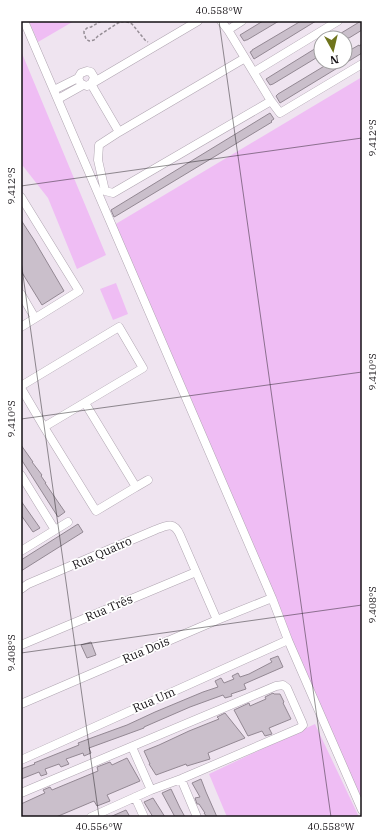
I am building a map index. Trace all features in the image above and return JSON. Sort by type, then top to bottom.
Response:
[{"type":"street","points":[[24,21],[362,810]]},
{"type":"street","points":[[58,99],[84,83],[198,21]]},
{"type":"street","points":[[222,21],[254,72],[270,101],[280,113],[362,64]]},
{"type":"street","points":[[228,30],[242,21]]},
{"type":"street","points":[[254,72],[338,21]]},
{"type":"street","points":[[245,58],[99,145],[98,160],[106,191],[113,193],[270,101]]},
{"type":"street","points":[[54,90],[84,83]]},
{"type":"street","points":[[84,83],[120,132]]},
{"type":"street","points":[[21,197],[79,291],[21,327]]},
{"type":"street","points":[[21,294],[35,318]]},
{"type":"street","points":[[44,427],[143,368],[118,327],[21,387],[44,427],[96,511],[148,480]]},
{"type":"street","points":[[85,403],[136,487]]},
{"type":"street","points":[[21,475],[55,530]]},
{"type":"street","points":[[21,551],[68,522]]},
{"type":"street","name":"Rua Quatro","points":[[21,589],[35,581],[162,527],[170,525],[175,526],[180,534],[196,572]]},
{"type":"street","points":[[196,572],[217,620]]},
{"type":"street","name":"Rua Três","points":[[21,645],[196,572]]},
{"type":"street","name":"Rua Dois","points":[[21,704],[272,598]]},
{"type":"street","name":"Rua Um","points":[[22,758],[288,640]]},
{"type":"street","points":[[21,793],[276,686],[282,685],[288,690],[302,722],[300,728],[181,779],[151,790],[92,817]]},
{"type":"street","points":[[132,747],[151,790]]},
{"type":"street","points":[[181,779],[197,817]]},
{"type":"street","points":[[136,797],[144,817]]},
{"type":"path","points":[[101,21],[85,29],[84,35],[87,40],[94,40],[118,23],[125,21],[132,24],[145,40],[151,42]]},
{"type":"shaded area","points":[[29,21],[74,21],[38,42]]},
{"type":"shaded area","points":[[21,51],[106,255],[77,269],[48,198],[23,166],[21,167]]},
{"type":"shaded area","points":[[362,77],[362,801],[290,638],[114,225]]},
{"type":"shaded area","points":[[116,283],[128,314],[113,320],[100,289]]},
{"type":"shaded area","points":[[315,724],[359,817],[227,817],[209,774]]},
{"type":"building","points":[[263,21],[279,21],[244,41],[240,35]]},
{"type":"building","points":[[301,21],[316,21],[254,59],[250,52],[252,50]]},
{"type":"building","points":[[362,21],[362,30],[353,36],[353,30],[346,30]]},
{"type":"building","points":[[362,44],[362,53],[353,58],[353,48]]},
{"type":"building","points":[[313,50],[313,60],[273,84],[270,85],[266,79]]},
{"type":"building","points":[[318,70],[334,70],[280,103],[276,96]]},
{"type":"building","points":[[270,113],[274,119],[271,121],[272,122],[114,217],[111,210]]},
{"type":"building","points":[[21,220],[64,291],[42,305],[21,271]]},
{"type":"building","points":[[21,445],[65,512],[58,517],[21,459]]},
{"type":"building","points":[[21,501],[40,528],[33,532],[21,515]]},
{"type":"building","points":[[78,524],[83,532],[21,571],[21,560]]},
{"type":"building","points":[[91,642],[96,655],[87,658],[81,645]]},
{"type":"building","points":[[278,656],[283,667],[244,684],[246,689],[231,694],[232,696],[225,698],[223,695],[190,707],[144,728],[89,748],[91,753],[84,756],[83,753],[66,759],[69,764],[61,767],[59,764],[45,769],[47,774],[41,776],[39,772],[21,779],[21,769],[79,745],[78,743],[127,725],[155,712],[218,687],[215,681],[221,678],[224,683],[234,679],[232,676],[238,673],[240,677],[249,674],[272,662],[270,659]]},
{"type":"building","points":[[273,693],[280,694],[291,719],[269,728],[272,734],[265,736],[262,731],[248,736],[234,710],[249,703],[250,706],[266,699],[265,697]]},
{"type":"building","points":[[225,713],[245,738],[208,753],[210,759],[187,766],[186,764],[156,775],[149,764],[144,751],[219,719],[217,717]]},
{"type":"building","points":[[127,758],[140,781],[107,795],[110,801],[97,806],[94,801],[56,817],[21,817],[21,804],[45,793],[43,790],[50,787],[52,790],[98,771],[97,767],[110,762],[112,765]]},
{"type":"building","points":[[201,779],[217,817],[207,817],[199,804],[197,804],[195,798],[200,797],[192,783]]},
{"type":"building","points":[[171,789],[185,817],[175,817],[162,793]]},
{"type":"building","points":[[153,798],[165,817],[153,817],[144,802]]},
{"type":"building","points":[[126,810],[130,817],[110,817]]}]
